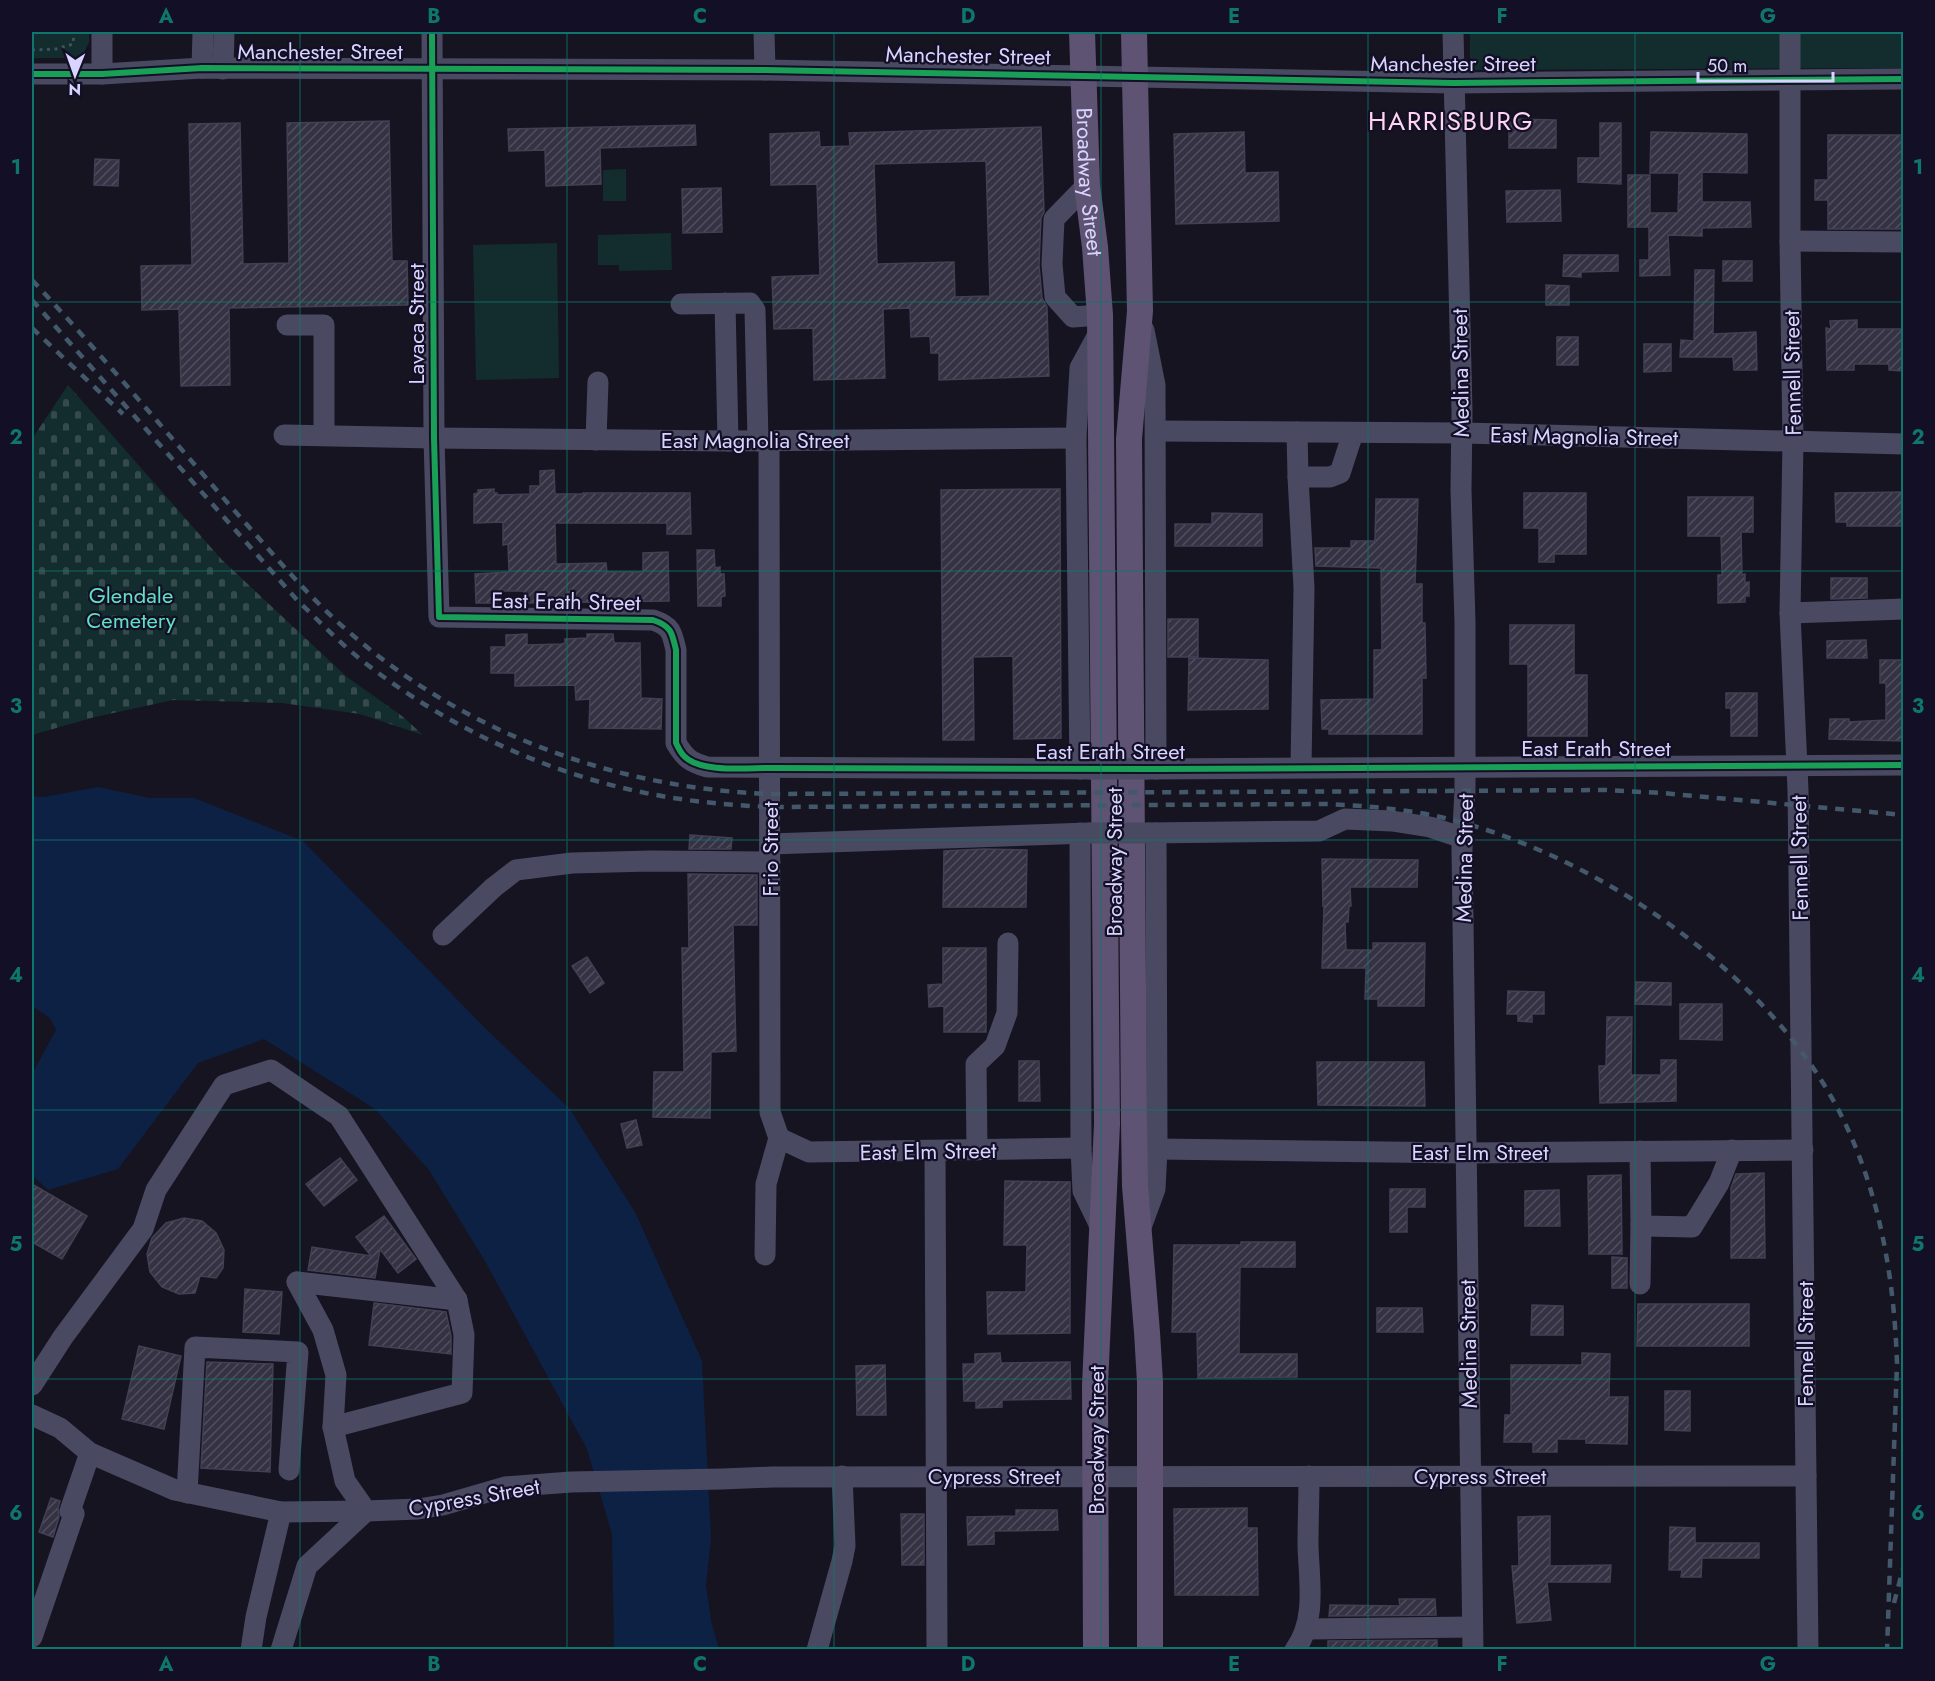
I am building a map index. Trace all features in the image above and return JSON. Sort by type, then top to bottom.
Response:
[{"type":"main road","name":"Broadway Street","points":[[1082,32],[1087,185],[1095,247],[1100,323],[1107,1124],[1097,1329],[1096,1650]]},
{"type":"main road","name":"Broadway Street","points":[[1134,32],[1140,311],[1129,439],[1134,1124],[1138,1233],[1147,1332],[1150,1650]]},
{"type":"street","points":[[102,32],[102,74]]},
{"type":"street","points":[[202,68],[203,32]]},
{"type":"street","points":[[223,69],[224,32]]},
{"type":"street","name":"Lavaca Street","points":[[432,32],[435,438],[439,617]]},
{"type":"street","points":[[764,32],[765,70]]},
{"type":"street","name":"Medina Street","points":[[1453,32],[1465,622],[1463,838],[1465,1153],[1473,1650]]},
{"type":"street","name":"Fennell Street","points":[[1790,32],[1790,241],[1794,442],[1791,614],[1798,764],[1808,1650]]},
{"type":"street","name":"Manchester Street","points":[[32,74],[102,74],[202,68],[765,70],[1453,83],[1904,79]]},
{"type":"street","points":[[1087,185],[1054,219],[1052,264],[1055,297],[1073,317],[1100,323]]},
{"type":"street","points":[[1790,241],[1904,242]]},
{"type":"street","points":[[681,304],[725,303],[728,441]]},
{"type":"street","name":"Frio Street","points":[[725,303],[750,303],[755,310],[763,441],[770,768],[770,1112],[779,1138]]},
{"type":"street","name":"Broadway Street","points":[[1140,311],[1155,385],[1151,769]]},
{"type":"street","name":"Broadway Street","points":[[1086,769],[1076,438],[1080,368],[1100,323]]},
{"type":"street","points":[[287,325],[324,325],[324,435]]},
{"type":"street","points":[[596,440],[598,382]]},
{"type":"street","name":"East Magnolia Street","points":[[1156,431],[1462,433],[1904,444]]},
{"type":"street","points":[[1297,432],[1304,588],[1301,767]]},
{"type":"street","points":[[1298,477],[1330,477],[1340,473],[1353,433]]},
{"type":"street","name":"East Magnolia Street","points":[[284,435],[728,441],[1076,438]]},
{"type":"street","points":[[1791,614],[1904,609]]},
{"type":"street","name":"East Erath Street","points":[[439,617],[653,620],[666,624],[673,635],[676,650],[676,743],[684,756],[694,763],[707,766],[1151,769],[1904,765]]},
{"type":"street","points":[[442,935],[516,870],[572,863],[628,862],[1085,833],[1319,831],[1345,819],[1392,821],[1430,827],[1463,838]]},
{"type":"street","name":"Broadway Street","points":[[1085,833],[1081,1148],[1083,1191],[1103,1231]]},
{"type":"street","name":"Broadway Street","points":[[1138,1233],[1155,1189],[1157,1149],[1152,833]]},
{"type":"street","points":[[977,1150],[976,1064],[995,1046],[1007,1013],[1008,943]]},
{"type":"street","points":[[32,1385],[63,1337],[143,1229],[156,1190],[224,1085],[271,1070],[339,1116],[457,1300],[464,1335],[462,1393],[333,1427]]},
{"type":"street","points":[[765,1255],[766,1184],[779,1138]]},
{"type":"street","name":"East Elm Street","points":[[779,1138],[809,1152],[1081,1148]]},
{"type":"street","name":"East Elm Street","points":[[1157,1149],[1465,1153],[1803,1150]]},
{"type":"street","points":[[1641,1224],[1692,1227],[1719,1183],[1732,1150]]},
{"type":"street","points":[[935,1151],[937,1650]]},
{"type":"street","points":[[1640,1151],[1640,1284]]},
{"type":"street","points":[[281,1650],[307,1566],[366,1511],[345,1481],[333,1427],[336,1375],[323,1330],[297,1282],[457,1300]]},
{"type":"street","points":[[187,1493],[195,1347],[298,1352],[289,1470]]},
{"type":"street","name":"Cypress Street","points":[[32,1415],[60,1428],[90,1453],[175,1490],[281,1512],[418,1509],[505,1487],[571,1482],[842,1476],[1806,1476]]},
{"type":"street","points":[[32,1637],[74,1514],[69,1511],[90,1453]]},
{"type":"street","points":[[818,1650],[845,1546],[842,1476]]},
{"type":"street","points":[[1295,1650],[1306,1629],[1310,1606],[1309,1476]]},
{"type":"street","points":[[251,1650],[256,1617],[281,1512]]},
{"type":"street","points":[[1306,1629],[1472,1627]]},
{"type":"path","points":[[32,50],[56,49],[73,44],[74,32]]},
{"type":"green space","points":[[32,32],[89,32],[89,42],[83,55],[72,58],[32,58]]},
{"type":"green space","points":[[1470,32],[1903,32],[1903,68],[1470,70]]},
{"type":"green space","points":[[626,169],[626,201],[603,201],[603,170]]},
{"type":"green space","points":[[671,233],[672,270],[619,271],[619,265],[598,265],[598,235]]},
{"type":"green space","points":[[557,243],[559,378],[476,380],[473,245]]},
{"type":"green space","name":"Glendale Cemetery","points":[[68,385],[222,560],[347,677],[402,716],[423,735],[360,714],[282,703],[173,700],[95,717],[32,735],[32,439]]},
{"type":"water","points":[[98,787],[150,798],[194,798],[303,841],[485,1028],[569,1108],[635,1212],[702,1361],[711,1538],[706,1585],[711,1621],[719,1649],[614,1649],[612,1534],[587,1449],[485,1261],[429,1170],[375,1109],[264,1039],[198,1063],[118,1169],[48,1190],[32,1175],[32,1074],[56,1030],[50,1018],[32,1006],[32,796],[44,797]]},
{"type":"building","points":[[1509,119],[1556,120],[1556,148],[1509,148]]},
{"type":"building","points":[[389,121],[392,261],[407,261],[408,305],[229,308],[230,385],[181,386],[179,309],[142,310],[141,266],[192,265],[189,124],[240,123],[243,264],[289,263],[287,123]]},
{"type":"building","points":[[1600,123],[1621,123],[1621,184],[1578,182],[1578,158],[1600,158]]},
{"type":"building","points":[[695,125],[696,145],[600,148],[601,184],[546,186],[545,150],[509,151],[508,129]]},
{"type":"building","points":[[1041,127],[1044,212],[1041,218],[1039,265],[1042,298],[1047,307],[1049,376],[939,380],[939,353],[931,353],[930,336],[911,337],[910,308],[883,309],[885,378],[814,380],[813,328],[774,329],[772,277],[820,275],[817,184],[771,185],[770,134],[819,132],[820,147],[850,146],[849,133]],"holes":[[[986,161],[990,296],[955,297],[954,262],[877,264],[874,164]]]},
{"type":"building","points":[[1244,132],[1245,173],[1278,172],[1279,221],[1176,224],[1174,134]]},
{"type":"building","points":[[1651,132],[1747,134],[1747,173],[1702,172],[1702,202],[1750,202],[1751,227],[1702,228],[1702,236],[1668,235],[1670,275],[1640,276],[1640,260],[1649,260],[1649,227],[1628,227],[1628,175],[1650,175],[1650,213],[1678,213],[1679,173],[1650,173]]},
{"type":"building","points":[[1828,135],[1904,135],[1904,229],[1828,229],[1828,200],[1815,200],[1815,180],[1828,180]]},
{"type":"building","points":[[95,159],[119,160],[118,186],[94,185]]},
{"type":"building","points":[[721,188],[722,232],[683,233],[682,189]]},
{"type":"building","points":[[1560,190],[1561,221],[1507,222],[1506,191]]},
{"type":"building","points":[[1564,255],[1618,255],[1618,271],[1581,272],[1581,277],[1563,276]]},
{"type":"building","points":[[1723,261],[1752,261],[1752,281],[1723,281]]},
{"type":"building","points":[[1695,270],[1714,270],[1713,334],[1756,332],[1757,370],[1734,370],[1733,357],[1680,357],[1681,340],[1694,341]]},
{"type":"building","points":[[1546,285],[1569,286],[1569,305],[1546,305]]},
{"type":"building","points":[[1857,320],[1857,329],[1903,329],[1903,371],[1889,370],[1889,364],[1854,364],[1854,370],[1827,370],[1826,328],[1831,329],[1830,321]]},
{"type":"building","points":[[1557,337],[1578,337],[1578,365],[1557,365]]},
{"type":"building","points":[[1644,344],[1671,344],[1671,371],[1644,372]]},
{"type":"building","points":[[554,470],[555,494],[690,493],[691,534],[667,534],[667,523],[555,523],[556,564],[606,563],[607,572],[643,572],[643,553],[668,552],[669,601],[524,603],[524,591],[496,591],[497,603],[476,603],[475,574],[509,572],[508,544],[503,545],[503,522],[474,523],[474,494],[478,493],[478,490],[494,489],[497,495],[530,494],[530,486],[540,486],[540,471]]},
{"type":"building","points":[[1060,489],[1061,738],[1014,739],[1013,656],[973,657],[974,740],[943,740],[941,490]]},
{"type":"building","points":[[1904,492],[1904,526],[1847,526],[1847,522],[1836,522],[1835,493]]},
{"type":"building","points":[[1524,493],[1586,493],[1586,554],[1554,554],[1554,562],[1539,562],[1539,528],[1524,528]]},
{"type":"building","points":[[1688,497],[1753,497],[1753,532],[1741,532],[1742,575],[1745,574],[1745,583],[1749,582],[1749,596],[1745,596],[1745,602],[1718,603],[1718,575],[1722,575],[1721,536],[1688,536]]},
{"type":"building","points":[[1376,499],[1418,499],[1415,584],[1422,584],[1426,678],[1422,678],[1422,734],[1329,734],[1329,729],[1322,729],[1321,700],[1374,699],[1374,650],[1382,650],[1381,568],[1316,566],[1315,548],[1351,548],[1351,541],[1375,541]]},
{"type":"building","points":[[1212,513],[1262,514],[1262,546],[1175,546],[1175,524],[1212,524]]},
{"type":"building","points":[[697,550],[714,550],[715,568],[720,567],[720,574],[724,574],[725,596],[721,597],[721,606],[698,606]]},
{"type":"building","points":[[1831,578],[1867,578],[1867,598],[1831,599]]},
{"type":"building","points":[[1168,619],[1198,619],[1198,657],[1168,657]]},
{"type":"building","points":[[1510,625],[1574,625],[1574,675],[1587,675],[1587,736],[1528,736],[1528,664],[1510,664]]},
{"type":"building","points":[[527,634],[527,645],[561,644],[565,643],[565,639],[587,638],[587,634],[613,634],[614,643],[640,643],[641,698],[662,699],[661,729],[589,728],[590,699],[576,700],[575,685],[515,686],[515,673],[491,673],[491,647],[506,647],[506,635]]},
{"type":"building","points":[[1866,640],[1867,658],[1827,658],[1827,641]]},
{"type":"building","points":[[1189,658],[1268,660],[1268,709],[1188,710]]},
{"type":"building","points":[[1880,660],[1904,660],[1904,741],[1829,739],[1830,719],[1849,719],[1849,722],[1886,720],[1886,683],[1880,683]]},
{"type":"building","points":[[1726,693],[1757,693],[1757,736],[1731,736],[1731,708],[1726,708]]},
{"type":"building","points":[[690,835],[732,838],[731,849],[689,849]]},
{"type":"building","points":[[1027,850],[1026,907],[943,907],[944,851]]},
{"type":"building","points":[[1322,859],[1418,860],[1417,887],[1350,887],[1351,906],[1349,906],[1348,922],[1345,922],[1346,950],[1373,950],[1373,943],[1425,943],[1424,1006],[1378,1006],[1378,999],[1365,999],[1366,968],[1322,968],[1324,906]]},
{"type":"building","points":[[688,874],[757,875],[757,925],[733,925],[736,1051],[711,1052],[710,1118],[653,1117],[654,1072],[684,1072],[682,948],[689,948]]},
{"type":"building","points":[[943,948],[986,948],[986,1032],[944,1032],[944,1006],[929,1007],[928,985],[943,984]]},
{"type":"building","points":[[587,957],[604,983],[590,993],[572,966]]},
{"type":"building","points":[[1636,982],[1671,983],[1671,1005],[1635,1004]]},
{"type":"building","points":[[1508,991],[1544,992],[1544,1014],[1532,1014],[1532,1022],[1518,1021],[1518,1014],[1507,1014]]},
{"type":"building","points":[[1680,1004],[1722,1004],[1722,1040],[1680,1039]]},
{"type":"building","points":[[1607,1017],[1632,1017],[1631,1075],[1661,1075],[1661,1060],[1676,1060],[1676,1101],[1600,1103],[1599,1066],[1606,1066]]},
{"type":"building","points":[[1019,1061],[1039,1061],[1040,1101],[1019,1101]]},
{"type":"building","points":[[1317,1062],[1424,1062],[1425,1106],[1318,1105]]},
{"type":"building","points":[[636,1120],[642,1145],[627,1148],[621,1124]]},
{"type":"building","points":[[340,1158],[357,1180],[324,1206],[306,1184]]},
{"type":"building","points":[[1764,1173],[1765,1258],[1731,1258],[1731,1188],[1736,1174]]},
{"type":"building","points":[[1621,1175],[1622,1254],[1589,1254],[1588,1176]]},
{"type":"building","points":[[1005,1181],[1070,1182],[1070,1333],[988,1334],[987,1292],[1026,1292],[1027,1245],[1004,1245]]},
{"type":"building","points":[[32,1184],[87,1216],[62,1259],[32,1242]]},
{"type":"building","points":[[1390,1189],[1425,1189],[1425,1207],[1407,1207],[1407,1232],[1390,1232]]},
{"type":"building","points":[[1559,1190],[1560,1226],[1525,1226],[1525,1191]]},
{"type":"building","points":[[384,1216],[416,1259],[398,1273],[380,1249],[375,1278],[308,1270],[312,1247],[371,1256],[356,1237]]},
{"type":"building","points":[[184,1218],[202,1221],[216,1233],[224,1250],[223,1268],[216,1278],[200,1276],[195,1293],[179,1294],[162,1287],[150,1272],[147,1254],[152,1238],[166,1223]]},
{"type":"building","points":[[1241,1242],[1295,1242],[1295,1267],[1240,1267],[1239,1354],[1297,1354],[1297,1377],[1198,1378],[1197,1332],[1172,1332],[1174,1245],[1241,1245]]},
{"type":"building","points":[[1612,1257],[1627,1258],[1627,1288],[1612,1288]]},
{"type":"building","points":[[245,1289],[282,1292],[279,1334],[243,1332]]},
{"type":"building","points":[[374,1303],[446,1312],[451,1336],[451,1354],[369,1345]]},
{"type":"building","points":[[1638,1304],[1749,1304],[1749,1346],[1637,1346]]},
{"type":"building","points":[[1532,1305],[1563,1306],[1563,1335],[1531,1335]]},
{"type":"building","points":[[1377,1308],[1422,1308],[1423,1332],[1377,1332]]},
{"type":"building","points":[[139,1346],[181,1356],[164,1429],[122,1419]]},
{"type":"building","points":[[1000,1353],[1001,1363],[1070,1362],[1071,1399],[1002,1400],[1002,1407],[976,1408],[976,1401],[964,1401],[963,1364],[975,1364],[975,1354]]},
{"type":"building","points":[[1582,1353],[1610,1354],[1609,1397],[1628,1397],[1627,1444],[1586,1443],[1586,1439],[1557,1439],[1557,1452],[1533,1452],[1533,1442],[1504,1442],[1505,1415],[1511,1415],[1511,1365],[1582,1365]]},
{"type":"building","points":[[207,1362],[273,1364],[270,1472],[201,1468]]},
{"type":"building","points":[[885,1365],[886,1415],[857,1415],[856,1366]]},
{"type":"building","points":[[1665,1391],[1690,1391],[1690,1431],[1665,1430]]},
{"type":"building","points":[[51,1498],[60,1501],[59,1517],[53,1537],[39,1532]]},
{"type":"building","points":[[1247,1508],[1247,1528],[1257,1528],[1258,1595],[1175,1595],[1174,1509]]},
{"type":"building","points":[[1016,1510],[1057,1510],[1058,1530],[994,1531],[994,1544],[968,1545],[967,1517],[1016,1516]]},
{"type":"building","points":[[901,1514],[924,1514],[924,1565],[902,1565]]},
{"type":"building","points":[[1550,1516],[1550,1566],[1611,1565],[1610,1582],[1547,1582],[1551,1620],[1517,1623],[1512,1566],[1519,1566],[1518,1517]]},
{"type":"building","points":[[1670,1527],[1695,1528],[1695,1543],[1759,1543],[1759,1558],[1702,1558],[1701,1577],[1681,1577],[1682,1570],[1669,1570]]},
{"type":"building","points":[[1399,1599],[1435,1599],[1436,1615],[1329,1616],[1330,1605],[1400,1606]]},
{"type":"building","points":[[1437,1640],[1437,1650],[1328,1650],[1328,1641]]},
{"type":"railway","points":[[32,280],[275,557],[333,618],[394,668],[442,700],[545,749],[599,767],[655,780],[712,790],[769,794],[1436,791]]},
{"type":"railway","points":[[32,300],[297,600],[344,645],[393,684],[427,706],[463,727],[538,761],[576,775],[656,795],[769,807],[1325,804],[1378,807],[1413,812],[1464,823],[1519,842],[1574,866],[1627,896],[1679,931],[1727,970],[1770,1014],[1807,1060],[1838,1109],[1852,1139],[1874,1201],[1888,1265],[1897,1363],[1887,1650]]},
{"type":"railway","points":[[32,328],[123,414]]},
{"type":"railway","points":[[1428,791],[1605,790],[1904,815]]},
{"type":"railway","points":[[1894,1603],[1904,1565]]},
{"type":"cycle path","points":[[432,32],[434,438],[439,617],[653,620],[664,625],[672,634],[676,650],[676,743],[691,761],[712,767],[737,769],[1904,765]]},
{"type":"cycle path","points":[[32,74],[102,74],[202,68],[765,70],[1453,83],[1904,79]]},
{"type":"district","name":"HARRISBURG","points":[[1451,121]]}]
